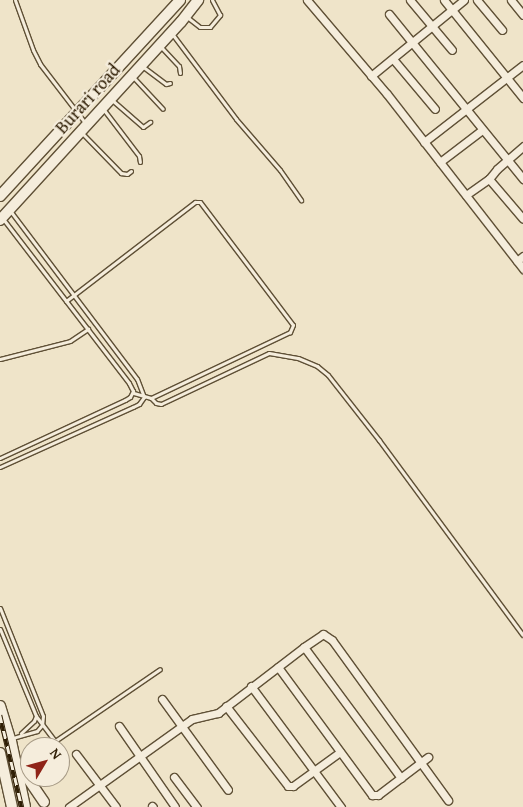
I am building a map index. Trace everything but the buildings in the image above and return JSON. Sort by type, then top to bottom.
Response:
[{"type":"main road","name":"Burari road","points":[[0,196],[180,0]]},
{"type":"main road","name":"Burari road","points":[[1,219],[186,16],[198,0]]},
{"type":"main road","points":[[0,706],[10,739],[24,802]]},
{"type":"main road","points":[[0,753],[11,803],[24,802],[46,805]]},
{"type":"main road","points":[[15,760],[46,805]]},
{"type":"street","points":[[307,0],[371,76],[466,195],[520,258],[523,269]]},
{"type":"street","points":[[410,0],[452,50]]},
{"type":"street","points":[[444,0],[508,77],[523,98]]},
{"type":"street","points":[[371,76],[464,0]]},
{"type":"street","points":[[477,0],[502,30]]},
{"type":"street","points":[[511,0],[523,15]]},
{"type":"street","points":[[389,14],[523,179]]},
{"type":"street","points":[[393,59],[435,110]]},
{"type":"street","points":[[424,142],[523,65]]},
{"type":"street","points":[[440,162],[482,130]]},
{"type":"street","points":[[466,195],[489,179],[523,146]]},
{"type":"street","points":[[489,179],[523,220]]},
{"type":"street","points":[[69,807],[192,719],[214,714],[226,706],[323,634],[328,636],[448,800]]},
{"type":"street","points":[[304,647],[401,778]]},
{"type":"street","points":[[278,667],[372,795],[378,794],[428,757]]},
{"type":"street","points":[[251,686],[340,807]]},
{"type":"street","points":[[162,699],[228,790]]},
{"type":"street","points":[[226,706],[286,785],[293,786],[340,752]]},
{"type":"street","points":[[119,726],[175,807]]},
{"type":"street","points":[[76,754],[116,807]]},
{"type":"street","points":[[174,777],[197,807]]},
{"type":"lane","points":[[15,0],[36,57],[48,77],[76,113],[84,128],[120,173],[127,174],[131,171]]},
{"type":"lane","points":[[186,16],[200,27],[210,27],[220,15],[212,0]]},
{"type":"lane","points":[[171,32],[236,119],[280,170],[301,200]]},
{"type":"lane","points":[[159,46],[179,66],[180,74]]},
{"type":"lane","points":[[141,65],[166,84],[170,83]]},
{"type":"lane","points":[[132,76],[162,109]]},
{"type":"lane","points":[[111,99],[143,127],[150,122]]},
{"type":"lane","points":[[103,108],[139,156],[140,162]]},
{"type":"lane","points":[[1,219],[129,383],[133,393],[144,397],[151,398],[290,332],[293,325],[200,202],[194,202],[66,301]]},
{"type":"lane","points":[[9,209],[119,355],[141,386],[144,397]]},
{"type":"lane","points":[[0,359],[70,341],[88,329]]},
{"type":"lane","points":[[151,398],[156,403],[161,404],[269,353],[298,358],[317,366],[328,375],[379,440],[523,635]]},
{"type":"lane","points":[[112,361],[119,355]]},
{"type":"lane","points":[[0,458],[125,400],[133,393]]},
{"type":"lane","points":[[0,467],[133,407],[139,404],[144,397]]},
{"type":"lane","points":[[48,435],[52,444]]},
{"type":"lane","points":[[0,608],[43,716],[42,725],[37,731],[21,734],[10,739]]},
{"type":"lane","points":[[0,628],[36,716],[55,741],[160,669]]},
{"type":"lane","points":[[21,734],[36,716]]},
{"type":"railway","points":[[0,715],[22,807]]}]
